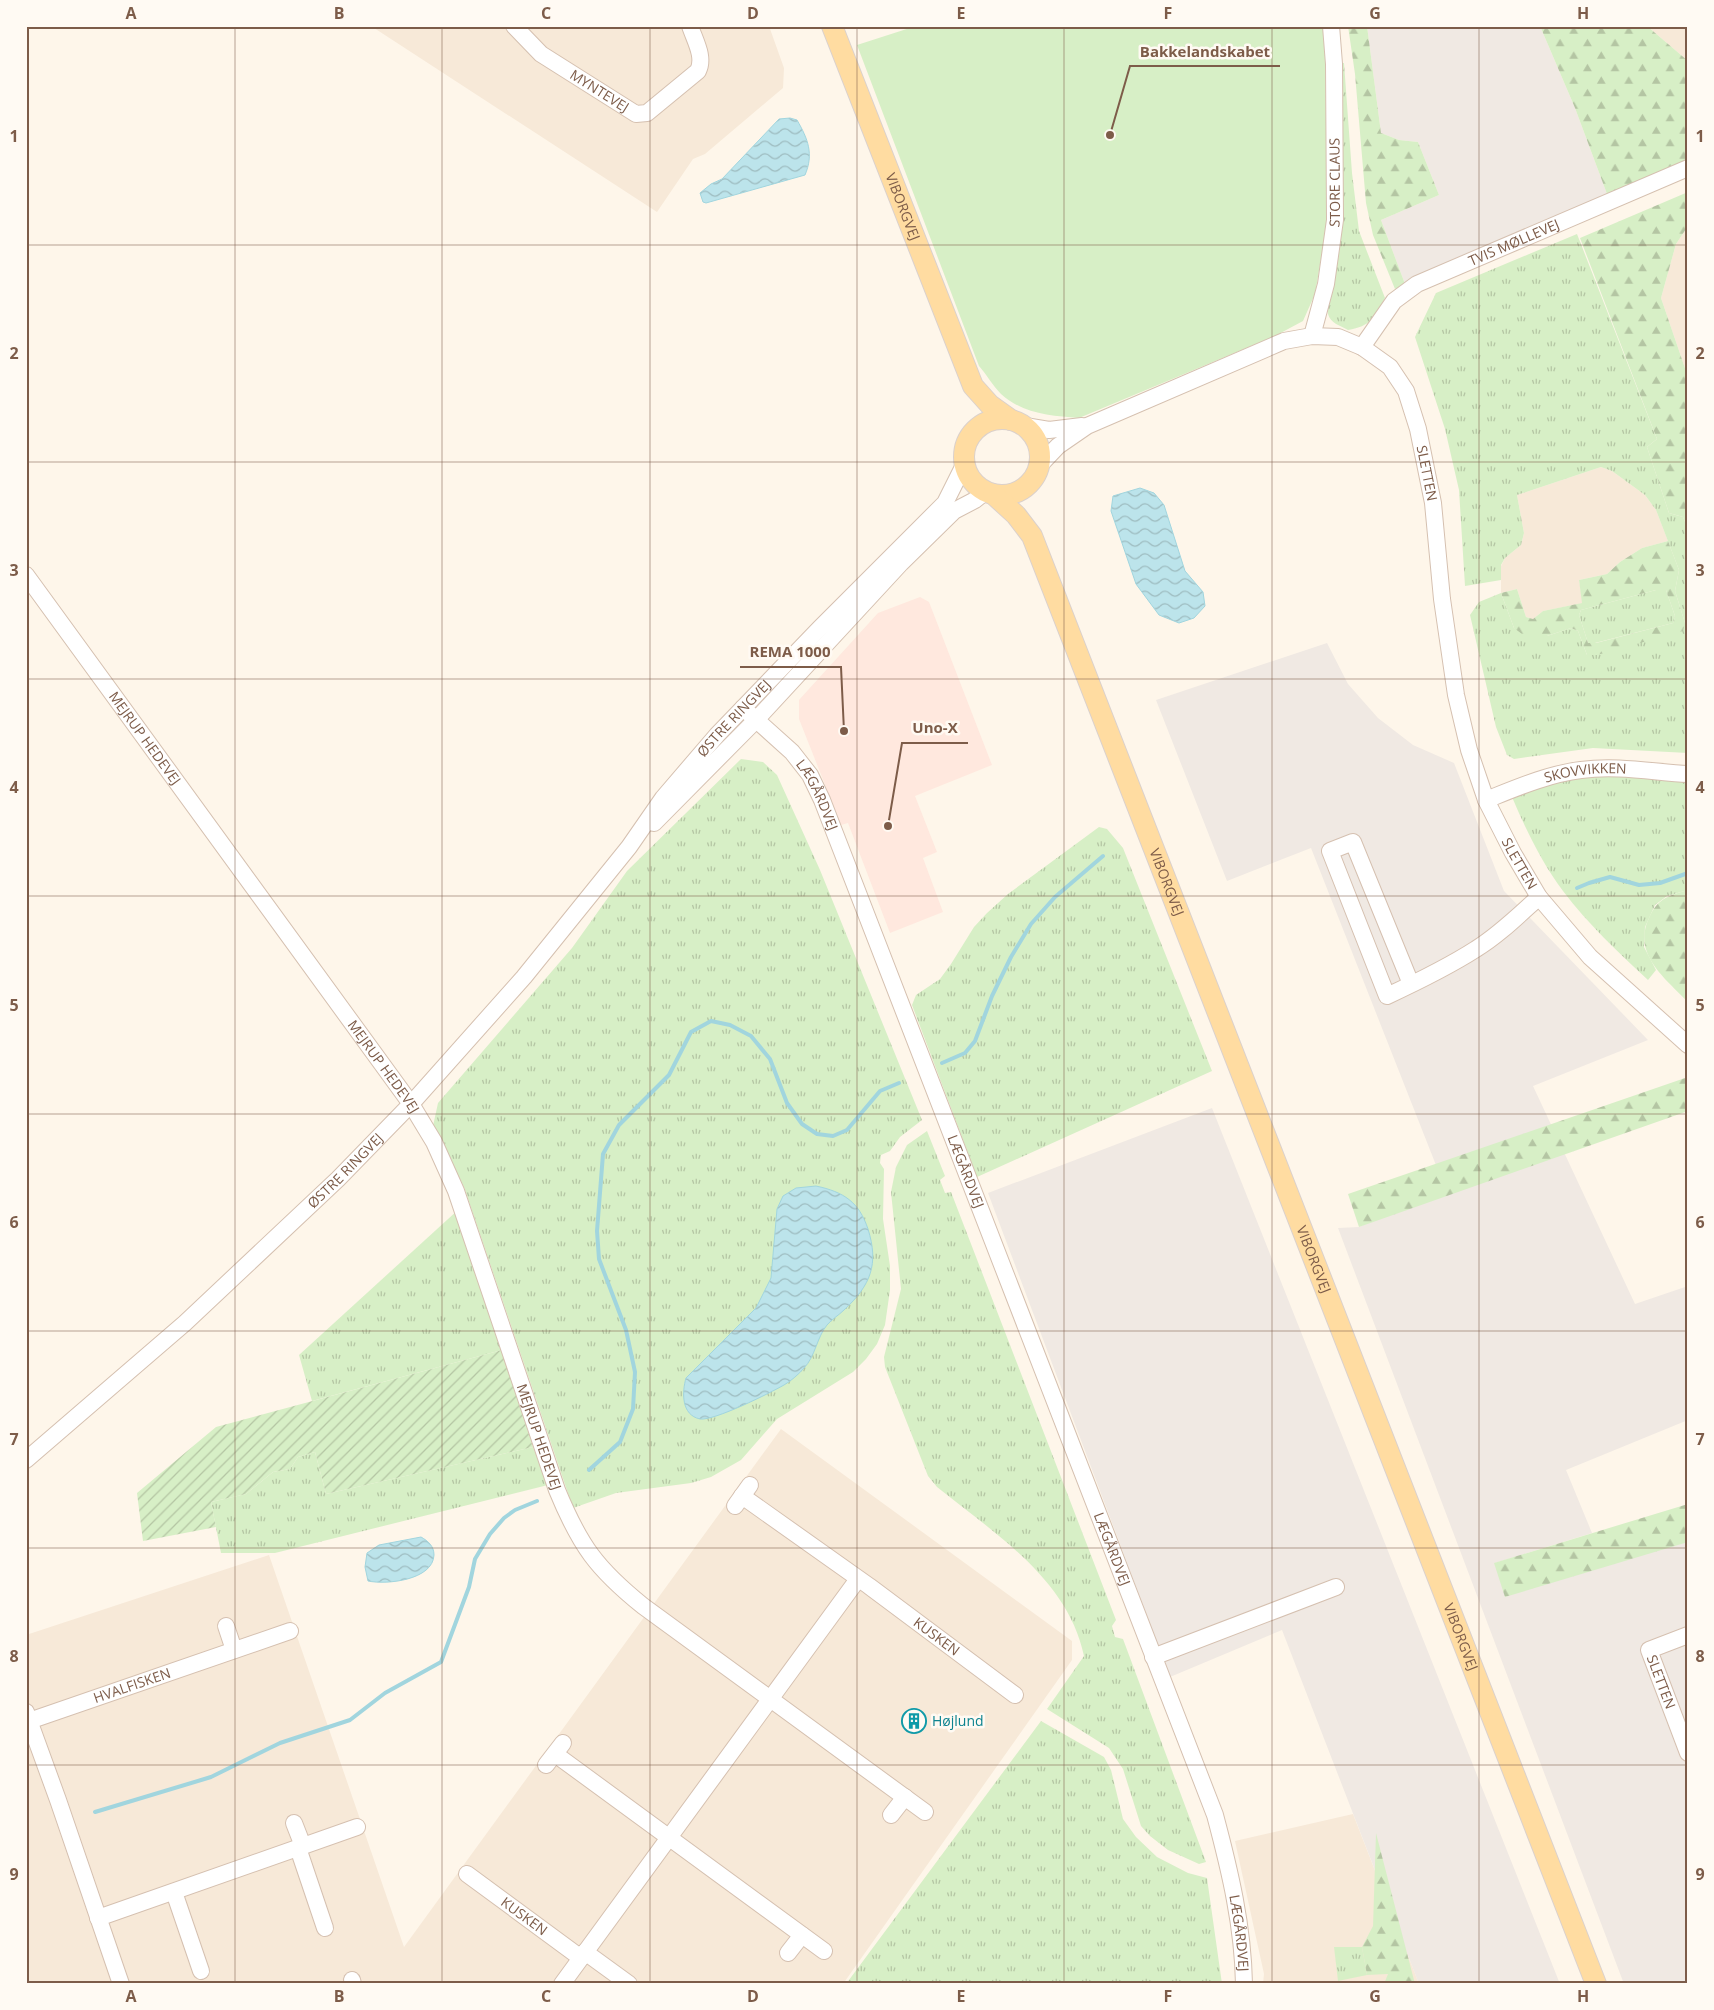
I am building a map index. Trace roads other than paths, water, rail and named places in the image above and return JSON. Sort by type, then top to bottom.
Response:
[{"type":"main road","name":"VIBORGVEJ","points":[[832,26],[974,386],[990,405],[1018,423]]},
{"type":"main road","name":"VIBORGVEJ","points":[[971,435],[974,420],[974,386]]},
{"type":"main road","points":[[1003,419],[1018,423],[1035,437],[1038,444],[1041,459],[1036,473],[1022,490],[1015,493],[1000,495],[989,493],[970,476],[965,463],[965,448],[971,435],[988,422],[1003,419]]},
{"type":"main road","name":"VIBORGVEJ","points":[[1036,473],[1028,510],[1032,536],[1596,1984]]},
{"type":"main road","name":"VIBORGVEJ","points":[[989,493],[1016,515],[1032,536]]},
{"type":"street","name":"MYNTEVEJ","points":[[514,26],[541,54],[636,114],[648,113],[698,71],[701,57],[690,26]]},
{"type":"street","name":"STORE CLAUS","points":[[1312,336],[1326,284],[1335,220],[1334,64],[1331,26]]},
{"type":"street","name":"TVIS MØLLEVEJ","points":[[1362,347],[1394,301],[1417,284],[1688,168]]},
{"type":"street","name":"SLETTEN","points":[[1036,473],[1062,442],[1087,426],[1284,341],[1312,336],[1338,337],[1362,347],[1390,367],[1406,391],[1416,423],[1433,503],[1442,599],[1456,695],[1469,750],[1486,800],[1512,853],[1539,897],[1590,957],[1688,1045]]},
{"type":"street","name":"SLETTEN","points":[[1018,423],[1049,430],[1087,426]]},
{"type":"street","name":"ØSTRE RINGVEJ","points":[[26,1460],[185,1323],[338,1178],[411,1104],[524,977],[629,847],[663,798],[742,708],[826,621],[945,503],[965,463]]},
{"type":"street","name":"ØSTRE RINGVEJ","points":[[629,847],[756,720],[901,563],[954,510],[989,493]]},
{"type":"street","name":"MEJRUP HEDEVEJ","points":[[26,575],[411,1104],[434,1142],[456,1191],[557,1490],[572,1527],[592,1558],[614,1583],[643,1606],[770,1698]]},
{"type":"street","name":"LÆGÅRDVEJ","points":[[742,708],[792,752],[810,775],[822,800],[1217,1825],[1228,1863],[1239,1918],[1244,1984]]},
{"type":"street","name":"SKOVVIKKEN","points":[[1486,800],[1554,775],[1581,770],[1601,768],[1688,774]]},
{"type":"street","name":"SLETTEN","points":[[1412,984],[1354,842],[1330,851],[1387,996],[1412,984],[1476,949],[1501,931],[1539,897]]},
{"type":"street","name":"KUSKEN","points":[[743,1496],[1015,1695]]},
{"type":"street","points":[[562,1984],[858,1579]]},
{"type":"street","points":[[1153,1657],[1336,1587]]},
{"type":"street","points":[[226,1626],[234,1650]]},
{"type":"street","name":"HVALFISKEN","points":[[121,1984],[28,1717],[290,1630]]},
{"type":"street","name":"SLETTEN","points":[[1688,1635],[1649,1650],[1688,1753]]},
{"type":"street","points":[[770,1698],[925,1812]]},
{"type":"street","points":[[555,1754],[824,1951]]},
{"type":"street","points":[[891,1815],[905,1797]]},
{"type":"street","points":[[294,1823],[326,1928]]},
{"type":"street","points":[[98,1918],[357,1828]]},
{"type":"street","name":"KUSKEN","points":[[466,1874],[628,1984]]},
{"type":"street","points":[[174,1892],[202,1971]]},
{"type":"street","points":[[788,1953],[802,1935]]},
{"type":"water","points":[[790,118],[797,120],[807,140],[809,160],[805,175],[706,203],[703,202],[700,193],[711,184],[722,179],[779,119]]},
{"type":"water","points":[[1140,488],[1154,493],[1164,505],[1185,571],[1203,592],[1205,606],[1194,618],[1179,623],[1159,615],[1136,584],[1111,511],[1113,496]]},
{"type":"water","points":[[816,1186],[842,1195],[855,1205],[860,1212],[868,1229],[873,1253],[870,1273],[866,1283],[853,1301],[827,1325],[808,1363],[800,1373],[784,1385],[742,1406],[717,1416],[700,1419],[694,1417],[689,1413],[684,1402],[686,1378],[756,1308],[771,1278],[777,1209],[783,1196],[796,1188]]},
{"type":"water","points":[[421,1537],[430,1544],[434,1552],[432,1563],[426,1570],[408,1579],[386,1582],[368,1581],[365,1567],[367,1553],[379,1545]]},
{"type":"waterway","points":[[942,1063],[965,1053],[975,1041],[992,996],[1011,957],[1031,924],[1055,897],[1103,856]]},
{"type":"waterway","points":[[1577,888],[1610,877],[1639,885],[1660,883],[1688,873]]},
{"type":"waterway","points":[[589,1470],[620,1442],[633,1409],[635,1372],[626,1330],[599,1259],[597,1231],[603,1154],[619,1125],[669,1075],[691,1032],[711,1021],[730,1025],[751,1036],[770,1059],[787,1103],[802,1124],[817,1134],[833,1136],[847,1130],[880,1091],[899,1083]]},
{"type":"waterway","points":[[95,1812],[211,1777],[280,1743],[350,1720],[385,1693],[441,1662],[469,1587],[475,1559],[490,1534],[504,1518],[515,1510],[537,1501]]},
{"type":"place","name":"Bakkelandskabet","points":[[1110,135]]},
{"type":"place","name":"REMA 1000","points":[[844,731]]},
{"type":"place","name":"Uno-X","points":[[888,826]]},
{"type":"place","name":"Højlund","points":[[914,1721]]}]
